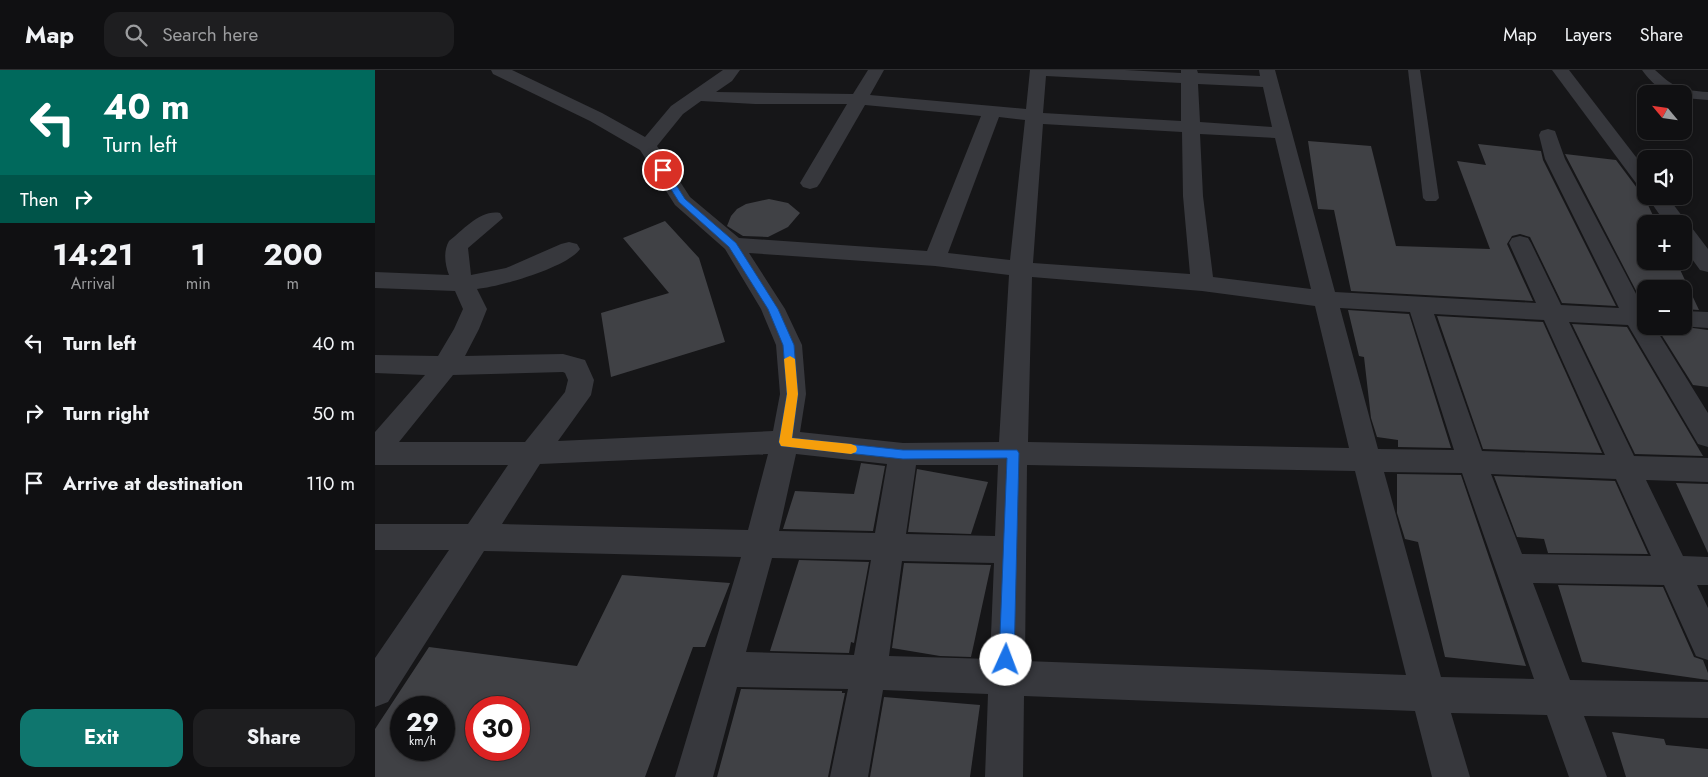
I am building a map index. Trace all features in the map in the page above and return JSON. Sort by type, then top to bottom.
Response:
[{"type":"street","points":[[499,70],[596,117],[647,146],[682,201],[733,245],[773,309],[789,345],[793,394],[785,442],[760,544],[694,777]]},
{"type":"street","points":[[647,146],[677,110],[727,77],[732,70]]},
{"type":"street","points":[[810,183],[876,70]]},
{"type":"street","points":[[1004,777],[1013,453],[1021,269],[1038,70],[1268,76],[1368,460],[1395,572],[1451,777]]},
{"type":"street","points":[[1560,70],[1637,172]]},
{"type":"street","points":[[1190,75],[1193,196],[1202,283]]},
{"type":"street","points":[[698,96],[755,99],[859,99],[1034,116],[1283,133]]},
{"type":"street","points":[[935,259],[992,112]]},
{"type":"street","points":[[1548,135],[1555,159],[1637,311]]},
{"type":"street","points":[[375,453],[447,366],[463,339],[475,309],[458,274],[455,258],[457,246],[492,218]]},
{"type":"street","points":[[1519,243],[1708,644]]},
{"type":"street","points":[[1692,244],[1708,265]]},
{"type":"street","points":[[733,245],[935,259],[1021,269],[1202,283],[1325,299],[1637,318]]},
{"type":"street","points":[[375,280],[462,282],[493,279],[539,265],[569,248]]},
{"type":"street","points":[[1419,304],[1473,462],[1588,777]]},
{"type":"street","points":[[1692,320],[1708,320]]},
{"type":"street","points":[[1651,335],[1708,436]]},
{"type":"street","points":[[375,364],[447,366],[563,363],[575,367],[581,380],[578,395],[532,453],[475,537],[386,655],[375,689]]},
{"type":"street","points":[[375,453],[532,453],[785,442],[903,454],[1013,453],[1473,462],[1708,470]]},
{"type":"street","points":[[849,777],[869,671],[903,454]]},
{"type":"street","points":[[375,537],[475,537],[1010,550]]},
{"type":"street","points":[[1511,568],[1708,571]]},
{"type":"street","points":[[724,668],[869,671],[1559,699],[1708,700]]},
{"type":"lane","points":[[1414,70],[1431,198]]},
{"type":"lane","points":[[1648,70],[1664,85]]},
{"type":"lane","points":[[1693,95],[1708,96]]},
{"type":"building","points":[[1308,141],[1371,146],[1396,246],[1490,249],[1457,161],[1486,165],[1478,144],[1541,151],[1543,160],[1616,306],[1562,303],[1530,237],[1520,234],[1512,236],[1507,244],[1533,301],[1351,291],[1334,210],[1318,209]]},
{"type":"building","points":[[1565,154],[1616,160],[1637,188],[1637,205],[1648,205],[1653,215],[1637,215],[1637,270],[1680,270],[1685,280],[1637,280],[1637,293]]},
{"type":"building","points":[[769,199],[788,203],[800,213],[788,227],[768,237],[743,236],[727,226],[731,216],[737,209],[746,204]]},
{"type":"building","points":[[665,221],[699,258],[725,342],[611,377],[601,313],[669,293],[623,238]]},
{"type":"building","points":[[1692,295],[1699,310],[1692,310]]},
{"type":"building","points":[[1348,310],[1409,314],[1451,448],[1398,447],[1398,440],[1377,437],[1371,418],[1364,357],[1359,356]]},
{"type":"building","points":[[1437,316],[1543,322],[1602,453],[1483,449]]},
{"type":"building","points":[[1572,324],[1627,327],[1703,456],[1635,454]]},
{"type":"building","points":[[1692,328],[1708,330],[1708,387],[1693,385],[1662,335],[1692,335]]},
{"type":"building","points":[[861,463],[885,466],[873,531],[783,529],[795,491],[854,494]]},
{"type":"building","points":[[917,469],[988,482],[971,534],[908,532]]},
{"type":"building","points":[[1397,474],[1461,475],[1526,666],[1445,657],[1418,542],[1405,539],[1397,513]]},
{"type":"building","points":[[1494,476],[1615,481],[1648,554],[1548,553],[1544,539],[1517,537]]},
{"type":"building","points":[[1676,483],[1708,484],[1708,553]]},
{"type":"building","points":[[799,560],[869,562],[854,643],[851,642],[849,653],[770,651]]},
{"type":"building","points":[[904,563],[991,565],[971,657],[940,656],[892,648]]},
{"type":"building","points":[[622,575],[730,583],[705,647],[693,647],[645,777],[375,777],[375,729],[390,706],[390,761],[455,761],[455,696],[397,696],[429,647],[577,666]]},
{"type":"building","points":[[1558,585],[1663,587],[1694,657],[1703,660],[1708,673],[1708,680],[1582,662]]},
{"type":"building","points":[[741,689],[842,691],[842,693],[845,693],[828,777],[717,777]]},
{"type":"building","points":[[884,697],[980,705],[970,777],[870,777]]},
{"type":"building","points":[[1612,732],[1664,739],[1666,745],[1708,749],[1708,777],[1626,777]]},
{"type":"slow traffic","points":[[790,359],[793,394],[785,442],[851,449]]},
{"type":"route","points":[[663,170],[682,201],[733,245],[773,309],[789,345],[793,394],[785,442],[903,454],[1013,453],[1006,660]]}]
